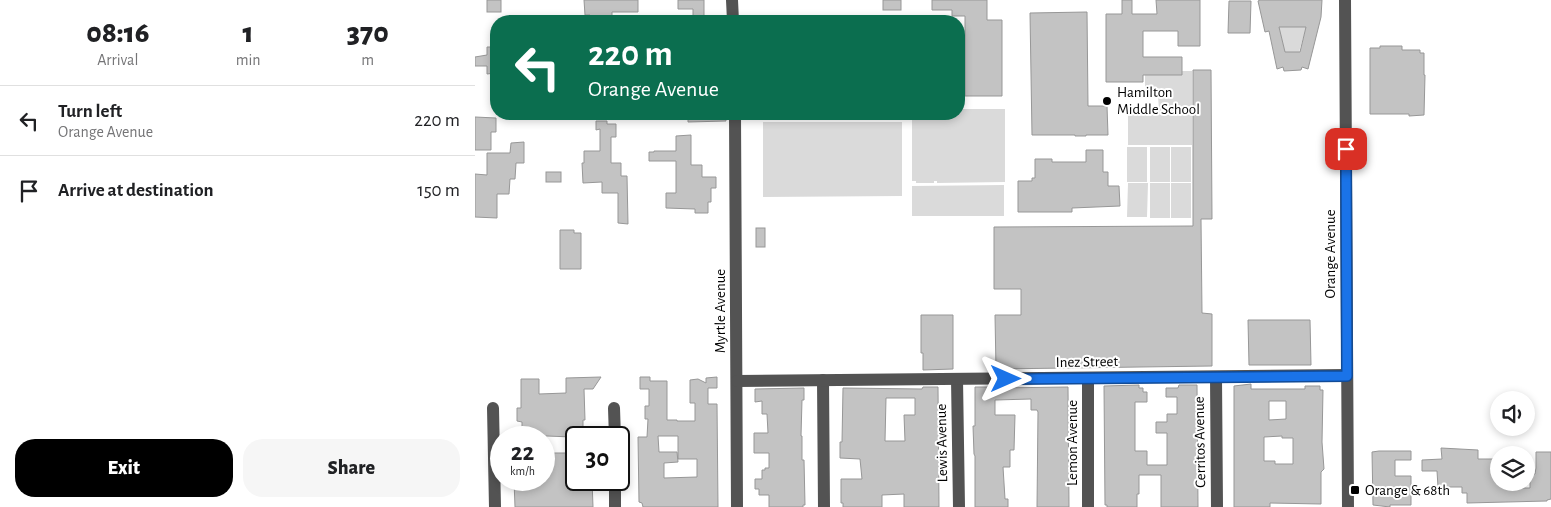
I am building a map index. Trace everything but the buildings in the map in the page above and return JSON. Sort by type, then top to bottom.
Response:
[{"type":"street","points":[[733,0],[733,15]]},
{"type":"street","name":"Orange Avenue","points":[[1345,0],[1348,507]]},
{"type":"street","name":"Myrtle Avenue","points":[[735,120],[737,507]]},
{"type":"street","name":"Inez Street","points":[[737,381],[1347,376]]},
{"type":"street","name":"Cerritos Avenue","points":[[1216,377],[1217,507]]},
{"type":"street","name":"Lemon Avenue","points":[[1087,378],[1088,507]]},
{"type":"street","name":"Lewis Avenue","points":[[957,379],[959,507]]},
{"type":"street","points":[[823,380],[824,507]]},
{"type":"street","points":[[493,408],[495,507]]},
{"type":"street","points":[[614,408],[615,426]]},
{"type":"street","points":[[615,491],[615,507]]},
{"type":"shaded area","points":[[1278,24],[1307,24],[1299,52],[1285,52]]},
{"type":"shaded area","points":[[1145,71],[1192,71],[1192,145],[1128,145],[1128,110],[1159,110],[1158,96],[1145,96]]},
{"type":"shaded area","points":[[965,109],[1005,109],[1005,182],[937,183],[937,181],[934,181],[934,183],[916,183],[916,181],[912,181],[912,120],[965,120]]},
{"type":"shaded area","points":[[763,122],[902,122],[902,196],[763,197]]},
{"type":"shaded area","points":[[1127,147],[1147,147],[1147,182],[1127,182]]},
{"type":"shaded area","points":[[1150,147],[1170,147],[1170,182],[1150,182]]},
{"type":"shaded area","points":[[1171,147],[1191,147],[1191,182],[1171,182]]},
{"type":"shaded area","points":[[1128,183],[1148,183],[1147,217],[1127,217]]},
{"type":"shaded area","points":[[1150,183],[1170,183],[1170,218],[1150,218]]},
{"type":"shaded area","points":[[1171,183],[1191,183],[1191,218],[1171,218]]},
{"type":"shaded area","points":[[1004,185],[1004,216],[912,216],[912,186]]},
{"type":"place","name":"Hamilton Middle School","points":[[1107,101]]},
{"type":"place","name":"Orange & 68th","points":[[1355,490]]},
{"type":"route","points":[[1006,379],[1347,376],[1346,149]]}]
